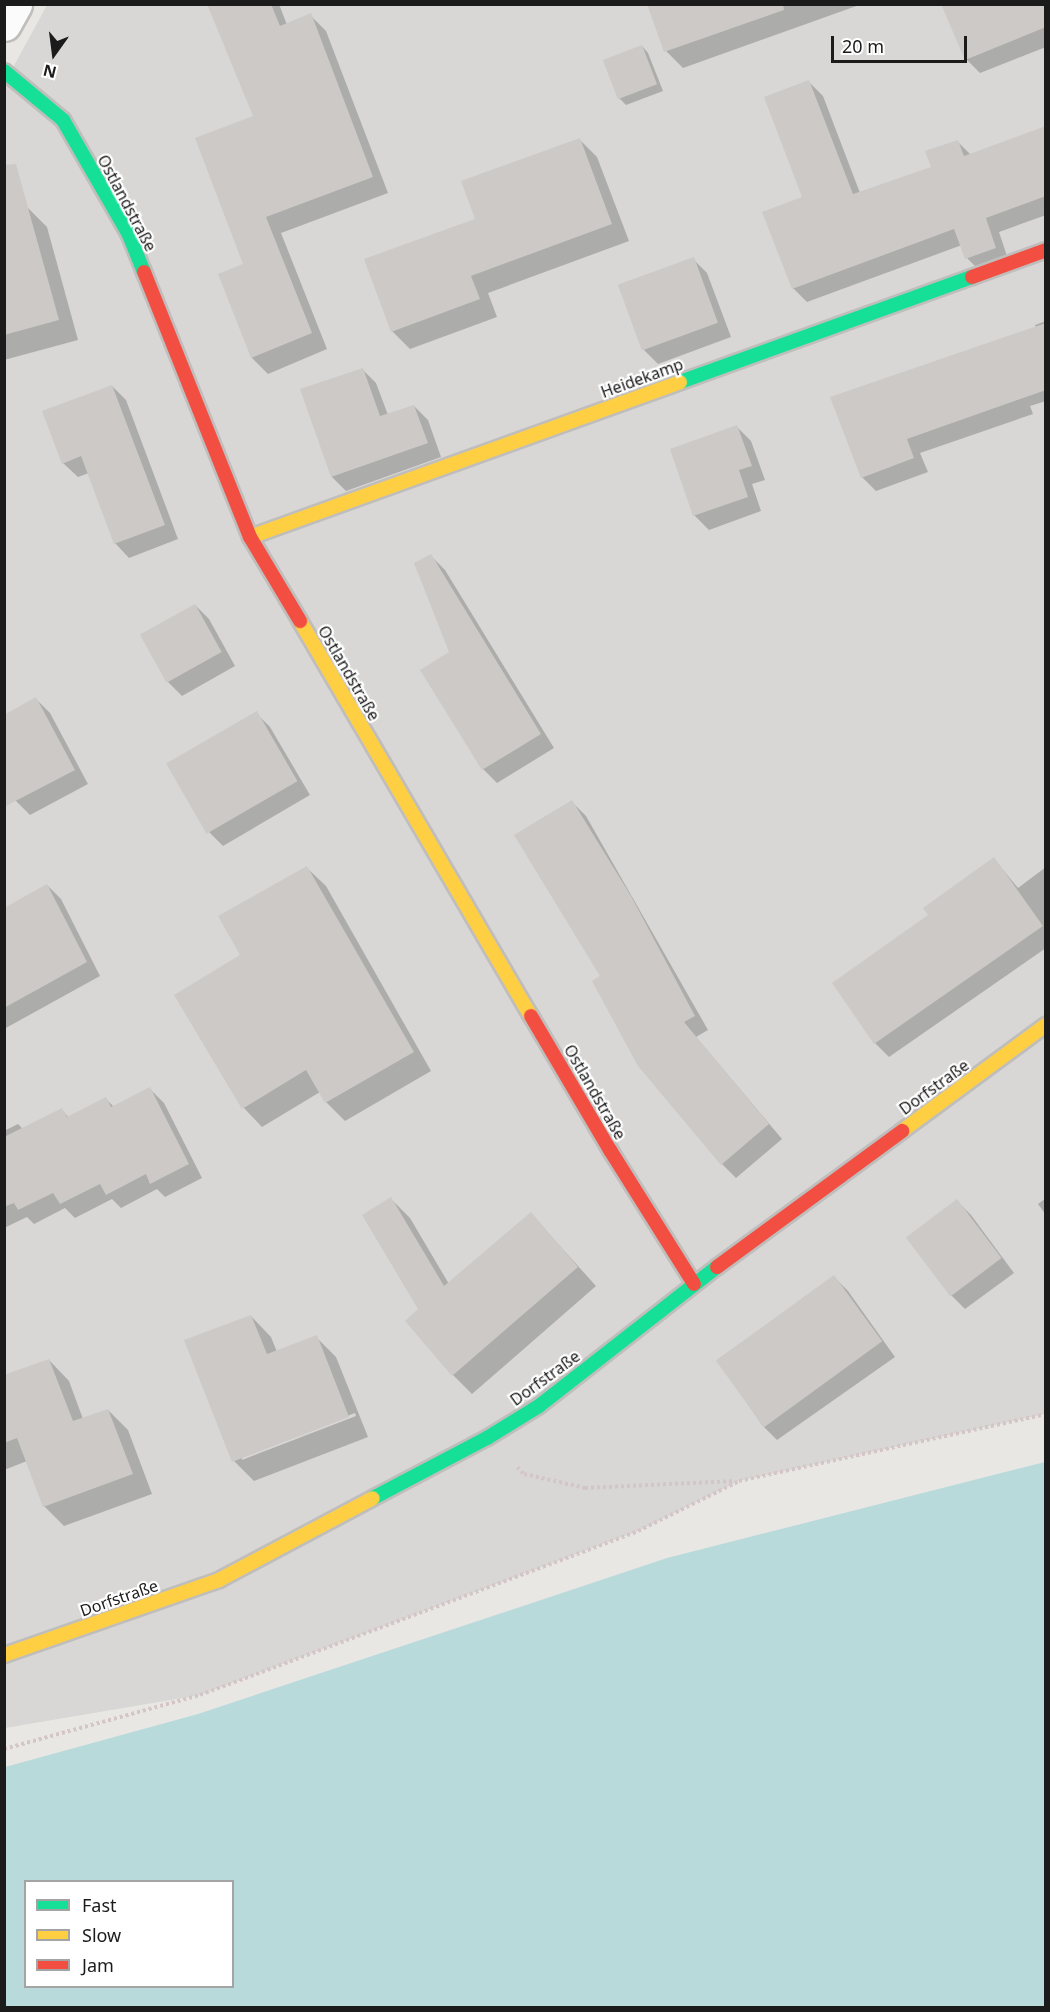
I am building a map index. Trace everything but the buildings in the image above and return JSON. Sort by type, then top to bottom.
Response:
[{"type":"street","points":[[4,24],[15,4]]},
{"type":"street","name":"Ostlandstraße","points":[[4,71],[63,120],[129,235],[250,537],[610,1150],[694,1284]]},
{"type":"street","name":"Heidekamp","points":[[250,537],[1046,250]]},
{"type":"street","name":"Dorfstraße","points":[[4,1655],[219,1580],[487,1438],[539,1406],[694,1284],[1046,1024]]},
{"type":"path","points":[[487,1438],[524,1474],[585,1488],[739,1481],[1046,1414]]},
{"type":"path","points":[[4,1749],[200,1695],[638,1530],[739,1481]]},
{"type":"shaded area","points":[[47,5],[1045,5],[1045,1414],[739,1481],[638,1531],[200,1695],[5,1728],[4,84]]},
{"type":"water","points":[[1045,1462],[1045,2007],[5,2007],[5,1767],[198,1714],[667,1558]]},
{"type":"traffic: fast","points":[[4,71],[63,120],[129,235],[144,272]]},
{"type":"traffic: fast","points":[[680,382],[972,277]]},
{"type":"traffic: fast","points":[[373,1498],[487,1438],[539,1406],[717,1267]]},
{"type":"traffic: slow","points":[[250,537],[680,382]]},
{"type":"traffic: slow","points":[[300,621],[531,1016]]},
{"type":"traffic: slow","points":[[902,1131],[1046,1025]]},
{"type":"traffic: slow","points":[[4,1655],[219,1580],[373,1498]]},
{"type":"traffic: jam","points":[[972,277],[1046,250]]},
{"type":"traffic: jam","points":[[144,272],[250,537],[300,621]]},
{"type":"traffic: jam","points":[[531,1016],[610,1150],[694,1284]]},
{"type":"traffic: jam","points":[[717,1267],[902,1131]]}]
